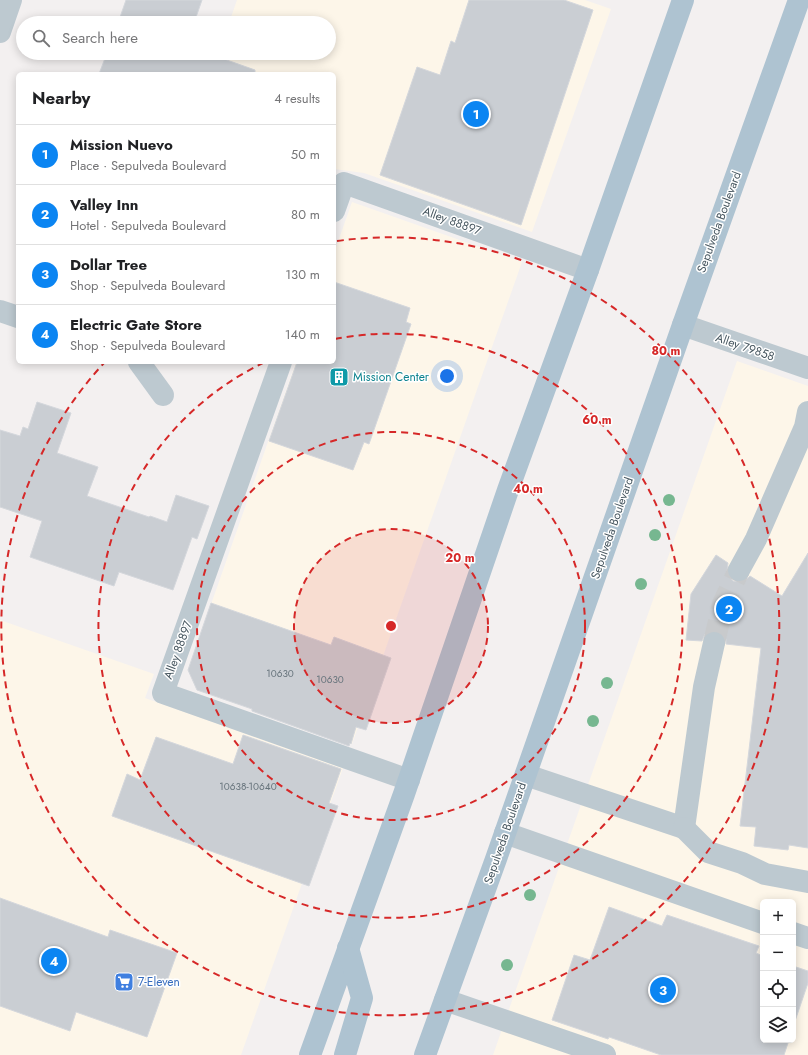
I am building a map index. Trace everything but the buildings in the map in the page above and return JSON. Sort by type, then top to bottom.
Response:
[{"type":"main road","points":[[310,1055],[409,780],[508,490],[588,270],[683,0]]},
{"type":"main road","name":"Sepulveda Boulevard","points":[[425,1055],[526,775],[798,0]]},
{"type":"main road","points":[[344,1055],[362,998],[348,948]]},
{"type":"street","points":[[0,32],[11,0]]},
{"type":"street","name":"Alley 88897","points":[[336,205],[344,183],[588,270]]},
{"type":"street","points":[[0,311],[16,316]]},
{"type":"street","name":"Alley 79858","points":[[683,325],[808,368]]},
{"type":"street","points":[[140,364],[163,395]]},
{"type":"street","name":"Alley 88897","points":[[280,364],[163,693],[409,780]]},
{"type":"street","points":[[739,570],[756,539],[805,427],[808,412]]},
{"type":"street","points":[[684,828],[704,687],[714,643]]},
{"type":"street","points":[[526,775],[684,828],[708,852],[742,863],[764,874],[808,882]]},
{"type":"street","points":[[505,833],[760,921]]},
{"type":"street","points":[[796,934],[808,938]]},
{"type":"street","points":[[445,1000],[605,1055]]},
{"type":"shaded area","points":[[237,0],[585,0],[611,9],[532,232],[364,173],[336,169],[336,72],[212,72],[216,60],[336,60],[336,16],[231,16]]},
{"type":"shaded area","points":[[352,202],[522,262],[352,744],[197,690],[188,670],[295,364],[336,364],[336,247]]},
{"type":"shaded area","points":[[737,361],[808,386],[808,1055],[493,1055]]},
{"type":"shaded area","points":[[0,620],[154,674],[145,698],[343,768],[241,1055],[0,1055]]},
{"type":"tunnel","points":[[714,643],[723,604],[739,570]]},
{"type":"place","name":"Mission Nuevo","points":[[476,114]]},
{"type":"place","name":"Mission Center","points":[[339,377]]},
{"type":"place","name":"Valley Inn","points":[[729,609]]},
{"type":"place","name":"Electric Gate Store","points":[[54,961]]},
{"type":"place","name":"7-Eleven","points":[[124,982]]},
{"type":"place","name":"Dollar Tree","points":[[663,990]]}]
